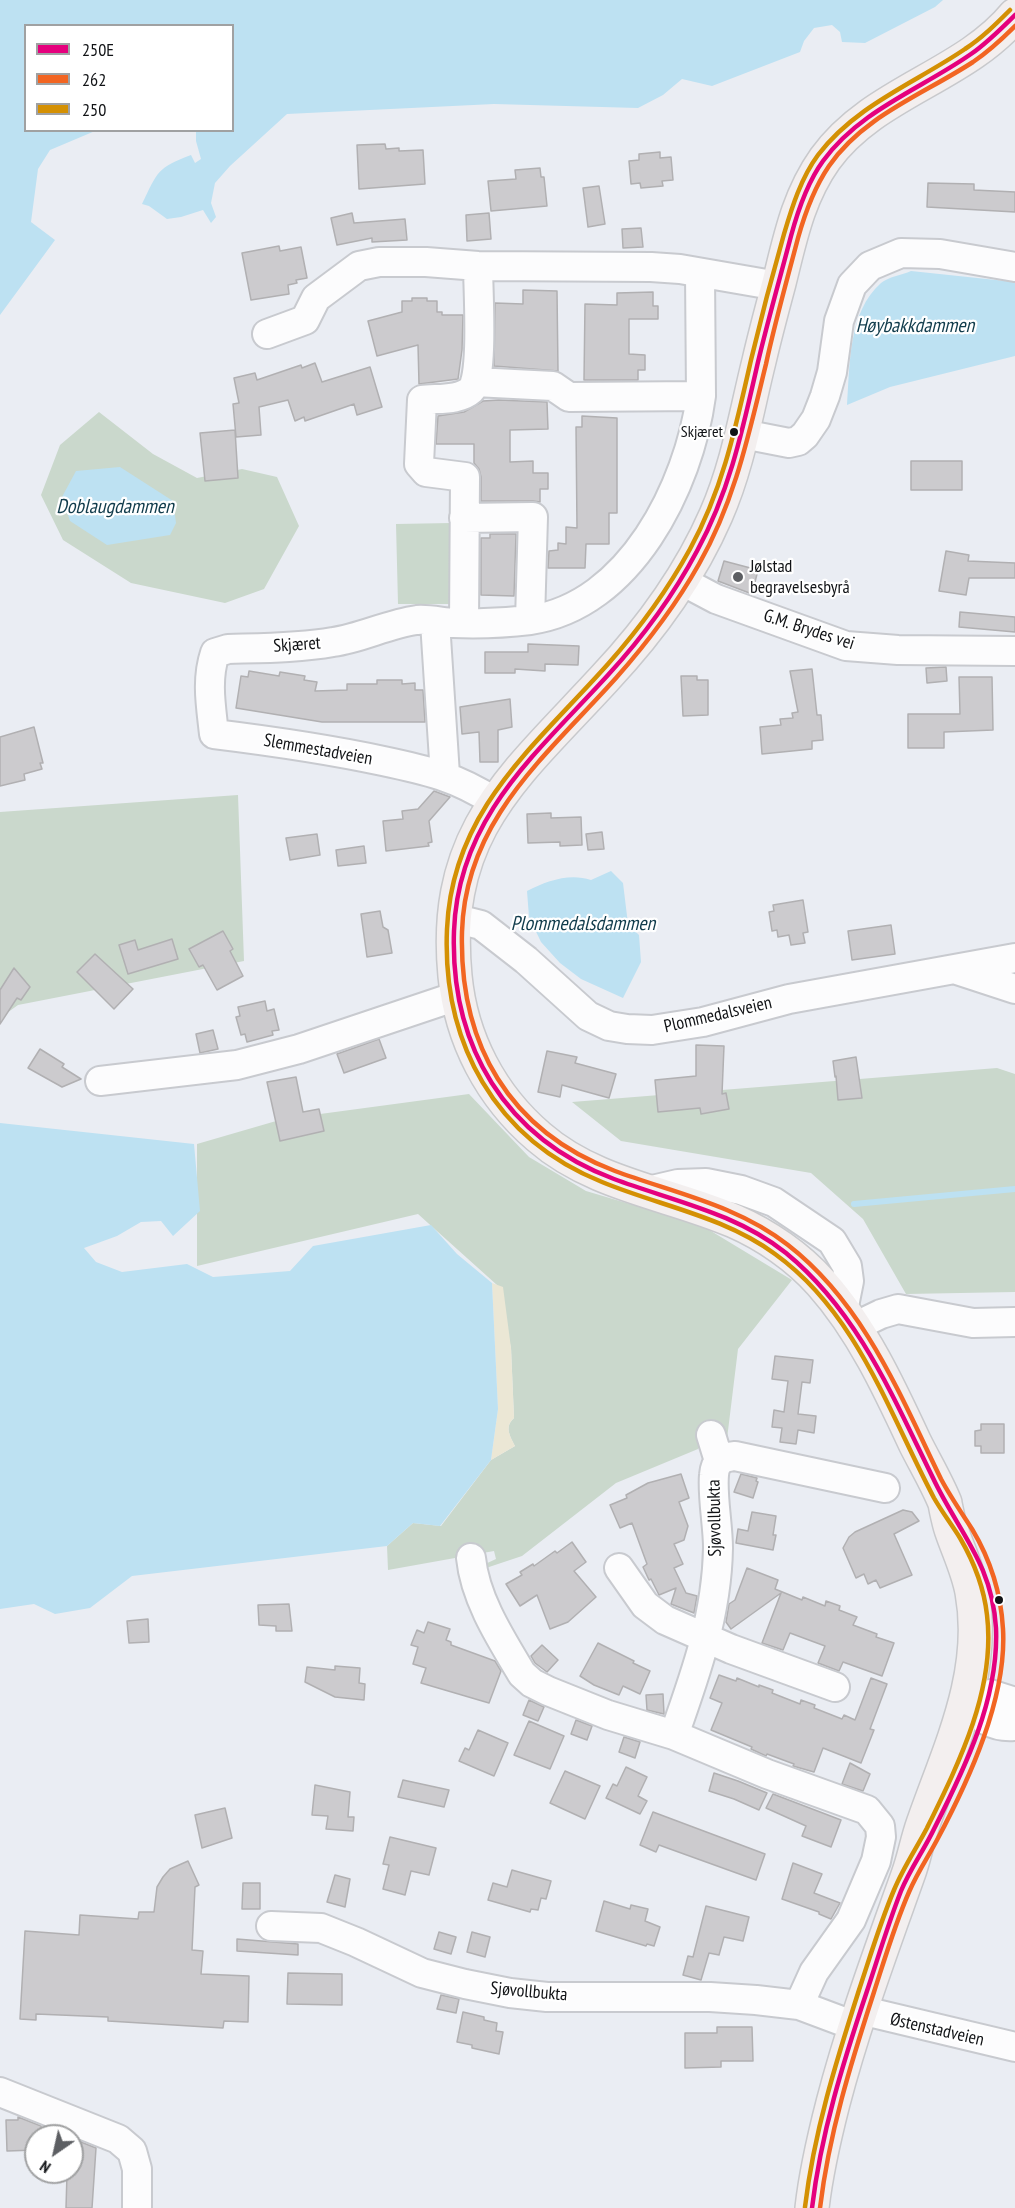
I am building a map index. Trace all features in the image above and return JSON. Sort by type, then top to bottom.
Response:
[{"type":"main road","points":[[812,2208],[820,2155],[857,2018],[911,1868],[930,1837],[988,1705],[975,1640],[973,1604],[966,1569],[950,1527],[946,1506],[896,1403],[863,1340],[813,1275],[770,1241],[733,1220],[598,1173],[570,1160],[548,1145],[506,1103],[487,1075],[471,1045],[457,996],[453,954],[453,918],[461,876],[471,844],[495,802],[519,770],[636,642],[663,609],[682,581],[717,512],[743,434],[759,361],[801,202],[815,174],[833,148],[849,131],[870,115],[982,46],[1005,28],[1015,15]]},
{"type":"street","points":[[743,434],[789,443],[798,441],[811,428],[832,372],[840,321],[852,285],[870,266],[901,253],[940,254],[1015,267]]},
{"type":"street","points":[[267,334],[305,320],[316,298],[364,264],[379,262],[426,262],[478,266],[651,267],[680,269],[778,286]]},
{"type":"street","points":[[464,623],[465,477],[426,472],[419,464],[422,400],[458,397],[472,390],[475,382],[479,366],[478,266]]},
{"type":"street","name":"Skjæret","points":[[215,652],[228,649],[333,642],[418,620],[464,623],[530,620],[569,608],[592,595],[617,576],[654,527],[678,481],[699,415],[701,396],[700,274]]},
{"type":"street","points":[[475,382],[552,386],[569,397],[701,396]]},
{"type":"street","points":[[464,518],[533,517],[530,620]]},
{"type":"street","name":"G.M. Brydes vei","points":[[682,581],[716,598],[846,646],[898,650],[1015,651]]},
{"type":"street","points":[[435,622],[445,775]]},
{"type":"street","name":"Slemmestadveien","points":[[215,652],[210,668],[209,694],[214,734],[354,754],[445,775],[495,802]]},
{"type":"street","name":"Plommedalsveien","points":[[453,918],[482,925],[526,960],[588,1016],[609,1026],[627,1029],[652,1030],[703,1022],[789,999],[1015,958]]},
{"type":"street","points":[[955,969],[1015,989]]},
{"type":"street","points":[[100,1081],[237,1065],[299,1049],[457,996]]},
{"type":"street","points":[[849,1319],[898,1309],[973,1323],[1015,1322]]},
{"type":"street","name":"Sjøvollbukta","points":[[674,1735],[706,1639],[718,1550],[715,1448],[725,1457],[735,1456],[885,1488]]},
{"type":"street","points":[[471,1558],[473,1573],[481,1596],[511,1656],[526,1678],[548,1691],[608,1715],[674,1735],[768,1774],[867,1810],[880,1826],[881,1837],[876,1861],[851,1920],[814,1972],[799,2005]]},
{"type":"street","points":[[619,1568],[645,1605],[654,1613],[706,1639],[835,1687]]},
{"type":"street","points":[[988,1705],[997,1725],[1015,1726]]},
{"type":"street","name":"Sjøvollbukta","points":[[271,1926],[321,1928],[422,1973],[510,1993],[547,1997],[710,1997],[799,2005],[857,2018]]},
{"type":"street","name":"Østenstadveien","points":[[857,2018],[1015,2047]]},
{"type":"street","points":[[0,2092],[118,2139],[132,2151],[137,2169],[136,2208]]},
{"type":"green space","points":[[99,412],[153,454],[197,478],[242,469],[277,477],[299,526],[264,589],[225,603],[131,583],[63,540],[41,495],[60,445]]},
{"type":"green space","points":[[451,523],[452,604],[398,604],[396,524]]},
{"type":"green space","points":[[238,795],[244,961],[18,1005],[0,1018],[0,812]]},
{"type":"green space","points":[[997,1068],[1015,1074],[1015,1292],[906,1294],[863,1219],[811,1173],[621,1141],[572,1102]]},
{"type":"green space","points":[[469,1094],[529,1157],[586,1191],[701,1225],[792,1280],[738,1349],[726,1447],[711,1429],[698,1449],[616,1483],[522,1556],[483,1569],[483,1565],[496,1559],[494,1551],[388,1570],[387,1546],[413,1523],[441,1526],[491,1460],[515,1446],[509,1428],[514,1418],[511,1348],[497,1285],[418,1214],[197,1266],[197,1144],[283,1119]]},
{"type":"sand","points":[[492,1283],[503,1287],[511,1348],[514,1418],[509,1428],[515,1446],[491,1460],[498,1409]]},
{"type":"water","points":[[0,0],[943,0],[935,7],[865,43],[842,42],[840,32],[832,25],[814,28],[804,41],[800,52],[712,86],[682,79],[663,95],[638,108],[494,104],[287,114],[230,166],[215,183],[211,203],[216,217],[211,223],[203,210],[167,219],[149,206],[142,204],[156,177],[165,168],[191,155],[195,163],[201,159],[196,132],[234,132],[234,24],[24,24],[24,132],[93,132],[50,150],[38,169],[31,222],[55,240],[0,315]]},
{"type":"water","name":"Høybakkdammen","points":[[911,271],[1015,282],[1015,356],[890,387],[847,405],[850,356],[862,309],[870,295],[881,283]]},
{"type":"water","name":"Doblaugdammen","points":[[120,467],[173,501],[176,523],[170,535],[107,545],[70,521],[62,497],[76,471]]},
{"type":"water","name":"Plommedalsdammen","points":[[611,871],[623,883],[628,924],[639,935],[641,962],[623,998],[581,979],[560,963],[541,942],[529,917],[527,891],[558,879],[575,877],[591,880]]},
{"type":"water","points":[[0,1123],[194,1144],[200,1211],[173,1236],[161,1221],[141,1222],[117,1236],[84,1248],[96,1262],[122,1272],[187,1264],[213,1277],[290,1271],[313,1246],[431,1225],[457,1254],[492,1283],[498,1409],[491,1460],[440,1526],[413,1523],[387,1546],[132,1576],[90,1608],[55,1614],[34,1604],[0,1609]]},
{"type":"building","points":[[385,144],[386,149],[423,150],[425,184],[359,189],[357,145]]},
{"type":"building","points":[[660,152],[660,158],[671,157],[673,180],[662,181],[663,186],[641,188],[640,183],[631,184],[629,161],[639,160],[639,154]]},
{"type":"building","points":[[540,168],[541,177],[544,177],[547,206],[491,211],[488,181],[516,179],[515,170]]},
{"type":"building","points":[[928,183],[974,184],[974,190],[1015,192],[1015,212],[927,207]]},
{"type":"building","points":[[599,186],[605,224],[588,227],[583,188]]},
{"type":"building","points":[[352,213],[354,223],[405,219],[407,240],[372,242],[372,238],[337,245],[331,218]]},
{"type":"building","points":[[489,213],[491,239],[467,241],[466,215]]},
{"type":"building","points":[[641,228],[643,247],[623,248],[622,229]]},
{"type":"building","points":[[279,246],[280,251],[301,247],[307,278],[296,280],[297,283],[288,285],[289,294],[251,300],[242,253]]},
{"type":"building","points":[[523,290],[557,291],[558,371],[494,366],[495,303],[523,304]]},
{"type":"building","points":[[653,292],[653,306],[658,306],[658,319],[629,319],[629,354],[645,355],[645,370],[638,370],[638,380],[584,380],[585,304],[617,305],[617,293]]},
{"type":"building","points":[[412,298],[437,301],[437,312],[442,312],[442,315],[463,315],[458,379],[419,384],[418,345],[377,356],[368,321],[402,312],[402,301],[412,301]]},
{"type":"building","points":[[315,363],[322,382],[370,367],[382,407],[357,415],[354,404],[305,421],[304,417],[295,421],[288,400],[259,407],[261,435],[236,437],[233,404],[239,403],[234,378],[255,373],[257,380],[301,365],[302,368]]},
{"type":"building","points":[[483,401],[547,402],[548,429],[510,430],[510,462],[533,461],[533,473],[548,473],[548,489],[540,489],[540,502],[481,501],[481,477],[474,463],[474,444],[436,444],[438,416],[464,412]]},
{"type":"building","points":[[582,416],[617,418],[617,513],[609,513],[609,544],[586,544],[585,568],[548,568],[549,551],[558,550],[558,543],[566,544],[566,527],[577,528],[576,427],[582,427]]},
{"type":"building","points":[[235,430],[238,478],[205,481],[200,433]]},
{"type":"building","points":[[911,461],[962,461],[962,490],[911,490]]},
{"type":"building","points":[[490,534],[516,534],[514,596],[481,595],[481,538],[490,538]]},
{"type":"building","points":[[946,551],[969,555],[968,561],[1015,563],[1015,578],[969,578],[966,595],[939,591]]},
{"type":"building","name":"Jølstad begravelsesbyrå","points":[[724,561],[758,570],[752,594],[718,581]]},
{"type":"building","points":[[960,612],[1015,617],[1015,632],[959,627]]},
{"type":"building","points":[[528,644],[579,646],[578,665],[545,664],[545,671],[515,669],[515,673],[485,673],[485,652],[528,652]]},
{"type":"building","points":[[946,667],[947,681],[927,683],[926,668]]},
{"type":"building","points":[[812,669],[817,715],[821,715],[823,740],[812,741],[812,749],[762,754],[760,727],[781,725],[780,719],[793,718],[792,713],[798,712],[790,671]]},
{"type":"building","points":[[249,671],[279,676],[280,672],[305,676],[304,680],[317,682],[315,691],[347,690],[347,684],[377,684],[377,680],[402,680],[402,684],[415,683],[415,690],[423,690],[425,722],[322,722],[236,708],[241,676],[248,677]]},
{"type":"building","points":[[681,676],[697,676],[697,680],[708,680],[708,715],[683,716]]},
{"type":"building","points":[[959,677],[992,677],[993,730],[944,732],[944,748],[908,748],[908,714],[960,714]]},
{"type":"building","points":[[510,699],[512,727],[498,730],[498,762],[480,762],[479,732],[462,734],[460,707]]},
{"type":"building","points":[[34,727],[43,763],[40,763],[42,769],[24,774],[25,780],[0,786],[0,737]]},
{"type":"building","points":[[434,791],[450,797],[429,821],[432,842],[428,843],[429,846],[386,851],[383,821],[403,819],[402,811],[418,809]]},
{"type":"building","points":[[551,813],[551,818],[581,817],[582,845],[560,846],[560,842],[528,843],[527,814]]},
{"type":"building","points":[[602,832],[604,849],[588,850],[586,834]]},
{"type":"building","points":[[317,834],[320,855],[290,860],[286,838]]},
{"type":"building","points":[[364,846],[366,863],[338,866],[336,850]]},
{"type":"building","points":[[803,900],[808,932],[803,933],[805,943],[791,945],[789,935],[778,937],[777,930],[772,931],[769,912],[774,911],[773,905]]},
{"type":"building","points":[[380,911],[383,927],[388,930],[392,953],[367,957],[361,914]]},
{"type":"building","points":[[891,925],[895,954],[852,960],[848,931]]},
{"type":"building","points":[[223,931],[233,949],[230,951],[243,976],[217,990],[203,965],[199,967],[189,949]]},
{"type":"building","points":[[172,939],[178,959],[128,974],[119,945],[135,940],[138,950]]},
{"type":"building","points":[[95,954],[133,989],[114,1009],[77,972]]},
{"type":"building","points":[[14,968],[30,987],[21,1000],[17,998],[0,1024],[0,990]]},
{"type":"building","points":[[265,1001],[267,1011],[274,1009],[279,1030],[272,1031],[273,1035],[247,1042],[245,1034],[241,1035],[236,1017],[240,1016],[238,1007]]},
{"type":"building","points":[[213,1030],[218,1049],[200,1053],[196,1034]]},
{"type":"building","points":[[379,1039],[386,1058],[344,1073],[337,1054]]},
{"type":"building","points":[[696,1045],[724,1046],[722,1094],[726,1093],[729,1109],[701,1114],[700,1108],[658,1112],[655,1080],[696,1076]]},
{"type":"building","points":[[40,1049],[64,1064],[62,1067],[81,1079],[62,1087],[28,1068]]},
{"type":"building","points":[[547,1051],[577,1057],[575,1063],[616,1074],[609,1098],[562,1085],[560,1097],[538,1092]]},
{"type":"building","points":[[856,1057],[862,1098],[838,1100],[833,1061]]},
{"type":"building","points":[[296,1077],[303,1112],[319,1109],[324,1131],[280,1141],[267,1082]]},
{"type":"building","points":[[775,1356],[813,1360],[810,1383],[802,1382],[798,1414],[816,1416],[814,1433],[798,1430],[796,1444],[780,1442],[782,1428],[772,1427],[774,1410],[784,1412],[788,1381],[772,1379]]},
{"type":"building","points":[[981,1424],[1004,1424],[1004,1453],[981,1453],[981,1446],[975,1446],[975,1431],[981,1430]]},
{"type":"building","points":[[681,1474],[689,1498],[679,1502],[688,1526],[684,1540],[674,1544],[683,1564],[674,1568],[686,1593],[697,1596],[694,1613],[671,1604],[676,1588],[659,1595],[643,1567],[647,1564],[632,1523],[620,1528],[610,1505],[627,1498],[626,1495],[648,1483]]},
{"type":"building","points":[[741,1474],[757,1478],[753,1498],[734,1492]]},
{"type":"building","points":[[903,1510],[912,1512],[919,1521],[894,1534],[912,1575],[880,1588],[876,1580],[868,1584],[864,1574],[856,1578],[843,1548],[849,1537]]},
{"type":"building","points":[[752,1512],[776,1516],[773,1550],[736,1543],[738,1529],[748,1531]]},
{"type":"building","points":[[572,1542],[586,1562],[574,1571],[596,1597],[568,1622],[550,1629],[537,1595],[520,1606],[506,1584],[522,1575],[520,1572],[533,1564],[534,1566],[555,1551],[557,1553]]},
{"type":"building","points":[[747,1568],[778,1580],[775,1589],[802,1600],[803,1597],[825,1606],[826,1601],[840,1606],[839,1610],[857,1617],[853,1625],[894,1643],[882,1676],[843,1662],[839,1671],[818,1663],[825,1646],[790,1633],[783,1650],[762,1643],[781,1593],[731,1629],[726,1622],[729,1604],[735,1600]]},
{"type":"building","points":[[289,1604],[292,1631],[276,1631],[276,1626],[259,1625],[258,1605]]},
{"type":"building","points":[[148,1619],[149,1642],[129,1643],[127,1621]]},
{"type":"building","points":[[428,1622],[450,1629],[446,1640],[451,1642],[451,1645],[495,1661],[501,1671],[489,1703],[421,1683],[426,1668],[413,1664],[418,1647],[411,1645],[417,1630],[424,1633]]},
{"type":"building","points":[[598,1643],[650,1671],[640,1694],[623,1686],[619,1695],[594,1685],[580,1676]]},
{"type":"building","points":[[542,1645],[558,1660],[547,1672],[535,1663],[531,1656]]},
{"type":"building","points":[[335,1666],[360,1668],[359,1683],[365,1684],[364,1700],[335,1697],[305,1682],[307,1667],[335,1670]]},
{"type":"building","points":[[719,1675],[736,1681],[737,1678],[773,1690],[772,1693],[800,1704],[801,1700],[815,1705],[814,1708],[842,1719],[844,1715],[855,1720],[871,1678],[887,1684],[870,1729],[874,1730],[861,1763],[823,1748],[814,1772],[793,1766],[794,1764],[767,1754],[766,1756],[751,1749],[752,1747],[711,1730],[722,1703],[710,1698]]},
{"type":"building","points":[[663,1694],[664,1714],[647,1710],[646,1695]]},
{"type":"building","points":[[529,1700],[544,1707],[538,1721],[523,1715]]},
{"type":"building","points":[[576,1720],[592,1726],[587,1740],[571,1734]]},
{"type":"building","points":[[529,1721],[564,1736],[550,1769],[514,1755]]},
{"type":"building","points":[[478,1730],[508,1743],[494,1776],[459,1761],[465,1748],[469,1750]]},
{"type":"building","points":[[624,1737],[640,1742],[635,1758],[619,1752]]},
{"type":"building","points":[[850,1763],[870,1774],[863,1791],[842,1784]]},
{"type":"building","points":[[626,1767],[647,1777],[638,1796],[647,1801],[640,1814],[606,1798],[613,1784],[617,1786]]},
{"type":"building","points":[[565,1771],[600,1786],[585,1819],[550,1803]]},
{"type":"building","points":[[714,1773],[767,1793],[759,1810],[709,1791]]},
{"type":"building","points":[[403,1780],[449,1790],[444,1807],[398,1797]]},
{"type":"building","points":[[315,1785],[350,1792],[348,1817],[354,1817],[353,1831],[326,1829],[328,1816],[312,1815]]},
{"type":"building","points":[[773,1794],[841,1820],[831,1847],[802,1836],[806,1826],[766,1808]]},
{"type":"building","points":[[225,1808],[232,1838],[202,1848],[195,1815]]},
{"type":"building","points":[[653,1812],[765,1854],[756,1880],[659,1845],[656,1852],[640,1845]]},
{"type":"building","points":[[390,1837],[436,1848],[429,1875],[411,1871],[405,1895],[383,1889],[389,1865],[383,1864]]},
{"type":"building","points":[[188,1861],[199,1885],[195,1887],[192,1950],[203,1951],[201,1974],[249,1976],[248,2022],[224,2021],[223,2028],[108,2021],[108,2017],[36,2014],[36,2020],[20,2019],[25,1931],[79,1935],[80,1915],[138,1919],[139,1912],[154,1912],[157,1887],[163,1877],[170,1869]]},
{"type":"building","points":[[793,1863],[822,1874],[814,1893],[840,1903],[831,1919],[819,1912],[782,1899]]},
{"type":"building","points":[[512,1870],[551,1881],[546,1899],[541,1898],[538,1910],[531,1909],[530,1912],[488,1900],[493,1883],[507,1887]]},
{"type":"building","points":[[335,1875],[350,1879],[345,1907],[327,1902]]},
{"type":"building","points":[[243,1883],[260,1883],[260,1909],[242,1909]]},
{"type":"building","points":[[604,1901],[630,1909],[631,1905],[648,1909],[645,1921],[660,1927],[654,1946],[647,1944],[646,1946],[596,1931]]},
{"type":"building","points":[[706,1906],[749,1917],[743,1941],[724,1937],[719,1955],[709,1953],[701,1980],[683,1975],[688,1956],[693,1957]]},
{"type":"building","points":[[439,1932],[456,1937],[451,1954],[434,1949]]},
{"type":"building","points":[[472,1932],[490,1937],[485,1957],[467,1952]]},
{"type":"building","points":[[237,1939],[298,1944],[298,1955],[237,1951]]},
{"type":"building","points":[[288,1973],[342,1974],[342,2005],[287,2004]]},
{"type":"building","points":[[441,1995],[459,1999],[456,2013],[437,2009]]},
{"type":"building","points":[[463,2012],[497,2023],[496,2031],[503,2032],[499,2054],[457,2042]]},
{"type":"building","points":[[717,2027],[752,2027],[753,2061],[721,2061],[721,2067],[685,2068],[685,2033],[717,2033]]},
{"type":"building","points":[[18,2117],[36,2124],[24,2124],[24,2150],[7,2151],[6,2120],[18,2120]]},
{"type":"building","points":[[84,2143],[96,2148],[92,2208],[66,2208],[67,2184],[84,2184]]},
{"type":"waterway","points":[[854,1204],[1015,1189]]},
{"type":"transit line","name":"250","points":[[805,2207],[814,2152],[827,2097],[850,2017],[880,1927],[905,1866],[927,1828],[951,1778],[980,1698],[986,1670],[988,1643],[986,1605],[981,1585],[965,1547],[934,1498],[868,1366],[828,1305],[804,1278],[775,1254],[734,1230],[602,1182],[564,1163],[532,1140],[505,1113],[482,1082],[466,1048],[454,1011],[448,971],[447,929],[452,887],[464,849],[481,814],[526,753],[608,664],[642,623],[672,580],[701,526],[727,457],[787,224],[812,164],[833,137],[850,122],[868,108],[971,45],[1010,10]]},
{"type":"transit line","name":"250E","points":[[812,2208],[821,2153],[834,2098],[892,1916],[905,1883],[957,1782],[986,1706],[992,1680],[996,1628],[988,1585],[973,1549],[943,1498],[872,1357],[834,1302],[811,1276],[786,1253],[767,1239],[746,1228],[703,1209],[614,1179],[576,1161],[542,1139],[514,1113],[492,1083],[474,1049],[462,1012],[455,973],[454,931],[459,890],[470,854],[486,820],[506,789],[529,760],[608,675],[645,631],[678,584],[708,528],[734,459],[794,226],[817,169],[838,143],[855,128],[892,101],[971,54],[1015,15]]},
{"type":"transit line","name":"262","points":[[820,2208],[829,2153],[842,2098],[895,1929],[912,1885],[937,1840],[973,1765],[992,1710],[1003,1655],[1000,1602],[993,1577],[978,1540],[941,1479],[878,1353],[859,1323],[815,1269],[788,1245],[748,1220],[704,1201],[615,1171],[578,1154],[546,1133],[519,1107],[498,1078],[481,1046],[470,1011],[463,973],[462,932],[467,892],[478,856],[494,823],[514,792],[538,763],[616,678],[650,637],[681,594],[712,540],[740,466],[801,229],[810,201],[824,174],[843,148],[859,133],[895,107],[973,62],[1015,26]]},
{"type":"place","name":"Skjæret","points":[[734,432]]},
{"type":"place","name":"Jølstad begravelsesbyrå","points":[[738,577]]}]
